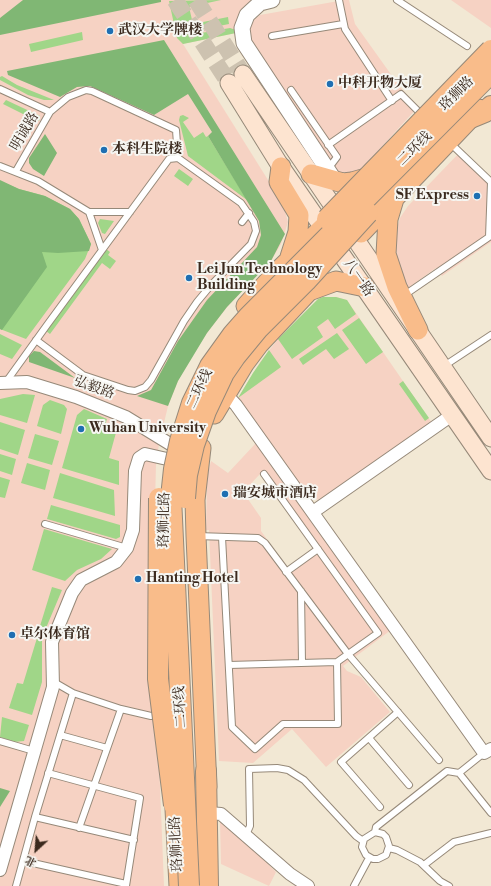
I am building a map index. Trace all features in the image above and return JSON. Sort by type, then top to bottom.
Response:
[{"type":"highway","points":[[280,283],[291,262],[336,209],[491,50]]},
{"type":"highway","name":"二环线","points":[[189,886],[171,504],[174,469],[185,426],[198,390],[210,366],[233,334],[280,283],[491,74]]},
{"type":"highway","name":"二环线","points":[[202,886],[185,498],[190,460],[198,430],[216,388],[243,346],[397,182],[491,90]]},
{"type":"highway","points":[[468,119],[485,112],[491,106]]},
{"type":"highway","points":[[175,813],[158,679],[158,528],[159,496],[162,480],[175,437],[185,426]]},
{"type":"highway","points":[[206,771],[208,886]]},
{"type":"main road","name":"珞狮路","points":[[338,212],[491,61]]},
{"type":"main road","name":"八一路","points":[[491,438],[338,212],[324,175],[236,79],[281,167],[491,471]]},
{"type":"main road","name":"珞狮路","points":[[356,239],[491,96]]},
{"type":"main road","points":[[281,167],[279,182],[299,215],[298,232],[289,261]]},
{"type":"main road","points":[[324,175],[352,182],[374,175]]},
{"type":"main road","points":[[395,196],[388,219],[386,254],[394,280],[418,330]]},
{"type":"main road","name":"珞狮北路","points":[[179,886],[165,607],[169,451],[186,402],[209,355],[240,314],[289,261],[338,212]]},
{"type":"main road","points":[[211,886],[195,500],[201,451],[209,423],[225,393],[244,364],[259,344],[356,239]]},
{"type":"main road","points":[[309,290],[336,281],[365,287]]},
{"type":"main road","points":[[165,607],[199,603]]},
{"type":"street","points":[[269,0],[255,6],[245,19],[242,32],[244,43],[324,175]]},
{"type":"street","name":"弘毅路","points":[[3,383],[27,382],[114,411],[169,451]]},
{"type":"street","points":[[225,393],[236,405],[488,751]]},
{"type":"street","points":[[313,512],[452,415]]},
{"type":"street","points":[[0,870],[5,836],[34,751],[54,682],[52,642],[74,588],[81,580],[116,562],[127,548],[133,530],[135,471],[138,461],[145,454],[169,451]]},
{"type":"street","points":[[209,814],[221,814],[290,874],[308,886]]},
{"type":"lane","points":[[339,0],[343,24],[392,100]]},
{"type":"lane","points":[[397,0],[467,46]]},
{"type":"lane","points":[[272,36],[343,24]]},
{"type":"lane","name":"明诚路","points":[[0,89],[50,112],[16,171]]},
{"type":"lane","points":[[50,112],[68,97],[83,90],[92,91],[176,130],[178,158]]},
{"type":"lane","points":[[291,90],[337,157],[324,175]]},
{"type":"lane","points":[[328,145],[401,94],[429,122]]},
{"type":"lane","points":[[402,297],[489,237],[491,182],[448,140]]},
{"type":"lane","points":[[3,383],[169,159],[178,158],[241,203],[255,225],[256,231],[253,241],[212,284],[193,308],[176,334],[151,380],[145,387],[135,391],[128,390],[83,375],[36,340]]},
{"type":"lane","points":[[0,166],[16,171],[49,187],[89,212],[130,212]]},
{"type":"lane","points":[[89,212],[102,250]]},
{"type":"lane","points":[[242,222],[248,213]]},
{"type":"lane","points":[[443,366],[491,335]]},
{"type":"lane","points":[[229,665],[337,662],[378,633],[264,474]]},
{"type":"lane","points":[[45,524],[127,548]]},
{"type":"lane","points":[[196,536],[258,538],[265,543],[348,654],[439,760]]},
{"type":"lane","points":[[222,537],[232,726],[256,749],[283,724],[338,724],[337,662]]},
{"type":"lane","points":[[286,572],[318,549]]},
{"type":"lane","points":[[301,591],[302,663]]},
{"type":"lane","points":[[54,682],[73,693],[121,709],[151,716]]},
{"type":"lane","points":[[16,886],[35,817],[73,693]]},
{"type":"lane","points":[[79,828],[121,709]]},
{"type":"lane","points":[[380,807],[341,762],[398,712]]},
{"type":"lane","points":[[60,735],[107,748]]},
{"type":"lane","points":[[369,738],[409,785]]},
{"type":"lane","points":[[0,741],[34,751]]},
{"type":"lane","points":[[459,773],[488,751]]},
{"type":"lane","points":[[246,835],[250,826],[249,769],[277,768],[288,770],[304,780],[356,836],[363,841]]},
{"type":"lane","points":[[375,832],[376,827],[447,771],[459,773],[491,812]]},
{"type":"lane","points":[[24,861],[126,885],[140,798],[48,773]]},
{"type":"lane","points":[[35,817],[134,840]]},
{"type":"lane","points":[[375,832],[383,834],[386,837],[389,848],[382,858],[369,858],[363,851],[363,841],[367,835],[375,832]]},
{"type":"lane","points":[[424,864],[454,842],[491,833]]},
{"type":"lane","points":[[389,848],[397,850],[424,864],[440,881],[449,886]]},
{"type":"lane","points":[[354,886],[369,858]]},
{"type":"shaded area","name":"Wuhan University","points":[[0,0],[256,0],[236,33],[183,44],[283,204],[288,222],[281,244],[271,261],[227,307],[207,333],[188,362],[178,381],[168,406],[159,444],[156,464],[154,543],[156,687],[164,886],[0,886]]},
{"type":"shaded area","points":[[349,0],[355,24],[400,87],[418,107],[356,175],[336,171],[249,45],[248,30],[251,22],[260,15]]},
{"type":"shaded area","points":[[451,0],[491,0],[491,28]]},
{"type":"shaded area","points":[[462,150],[491,178],[491,242],[442,276],[436,268],[408,288],[394,255],[395,235],[400,218],[408,206]]},
{"type":"shaded area","points":[[323,297],[336,297],[347,300],[432,423],[320,500],[310,498],[238,398],[260,362],[278,339],[318,299]]},
{"type":"shaded area","points":[[256,443],[391,630],[343,666],[347,671],[361,677],[390,712],[326,767],[292,729],[253,763],[219,761],[209,530],[206,530],[207,477],[211,461],[228,473]],"holes":[[[261,473],[314,548],[287,567],[261,531],[261,518],[243,492]]]},
{"type":"shaded area","points":[[225,821],[276,872],[269,886],[221,864],[220,822]]},
{"type":"green space","points":[[23,0],[161,0],[161,2],[0,35],[0,18]]},
{"type":"green space","points":[[221,0],[189,7],[193,24],[228,17],[229,24],[194,31],[195,34],[230,28],[236,30],[236,33],[183,44],[177,38],[169,1]]},
{"type":"green space","points":[[82,32],[83,40],[31,52],[29,44]]},
{"type":"green space","points":[[164,40],[285,234],[271,261],[227,307],[207,333],[178,381],[168,406],[137,396],[151,390],[178,341],[207,300],[257,247],[261,235],[259,221],[208,136],[212,132],[188,94],[154,115],[90,86],[77,87],[60,97],[8,75],[7,71]]},
{"type":"green space","points":[[2,76],[17,85],[54,100],[44,100],[28,95],[0,80],[0,77]]},
{"type":"green space","points":[[6,100],[40,116],[40,120],[37,121],[3,104]]},
{"type":"green space","points":[[183,115],[189,118],[183,122],[194,138],[203,132],[206,137],[208,136],[247,200],[188,156],[179,120],[180,116]]},
{"type":"green space","points":[[45,134],[57,153],[44,176],[33,169],[29,163],[29,158]]},
{"type":"green space","points":[[179,169],[193,179],[188,186],[174,176]]},
{"type":"green space","points":[[0,180],[19,189],[45,196],[70,209],[79,219],[91,244],[89,251],[58,253],[42,252],[47,267],[2,330],[0,329]]},
{"type":"green space","points":[[0,181],[19,189],[45,196],[70,209],[79,219],[91,244],[85,259],[26,339],[0,329]]},
{"type":"green space","points":[[100,219],[114,221],[105,234],[102,233],[98,223]]},
{"type":"green space","points":[[106,249],[110,252],[108,255],[116,261],[110,269],[102,263],[50,334],[46,331]]},
{"type":"green space","points":[[323,297],[336,297],[347,300],[356,314],[335,329],[328,319],[317,327],[323,337],[292,359],[278,339],[318,299]]},
{"type":"green space","points":[[359,318],[383,352],[366,364],[342,330]]},
{"type":"green space","points":[[337,333],[349,349],[334,359],[326,349],[303,365],[299,359]]},
{"type":"green space","points":[[0,334],[22,345],[12,359],[0,354]]},
{"type":"green space","points":[[269,350],[281,367],[238,398],[253,373]]},
{"type":"green space","points":[[34,351],[40,352],[75,378],[29,362],[29,356]]},
{"type":"green space","points":[[403,381],[429,418],[425,421],[399,384]]},
{"type":"green space","points":[[23,394],[35,395],[27,423],[0,415],[0,399]]},
{"type":"green space","points":[[50,400],[64,405],[67,409],[61,434],[37,426],[43,405]]},
{"type":"green space","points":[[84,409],[107,419],[105,425],[117,429],[109,458],[119,461],[119,485],[62,468],[77,415]]},
{"type":"green space","points":[[0,422],[25,430],[18,455],[0,449]]},
{"type":"green space","points":[[35,434],[59,441],[52,465],[28,458]]},
{"type":"green space","points":[[0,454],[16,459],[12,475],[0,471]]},
{"type":"green space","points":[[27,463],[50,470],[45,490],[21,483]]},
{"type":"green space","points":[[60,473],[114,490],[115,516],[53,498]]},
{"type":"green space","points":[[0,477],[10,480],[5,498],[0,497]]},
{"type":"green space","points":[[51,505],[120,525],[120,537],[116,539],[47,519]]},
{"type":"green space","points":[[44,529],[112,549],[101,559],[77,570],[65,581],[32,570]]},
{"type":"green space","points":[[52,587],[62,590],[46,628],[40,626]]},
{"type":"green space","points":[[37,638],[42,640],[42,682],[32,715],[9,708],[17,683],[23,684]]},
{"type":"green space","points":[[2,717],[29,725],[24,741],[14,742],[0,737]]},
{"type":"green space","points":[[0,788],[10,791],[0,807]]},
{"type":"tunnel","points":[[175,0],[229,83]]},
{"type":"tunnel","points":[[196,0],[243,74]]},
{"type":"place","name":"武汉大学牌楼","points":[[110,31]]},
{"type":"place","name":"中科开物大厦","points":[[330,84]]},
{"type":"place","name":"本科生院楼","points":[[104,150]]},
{"type":"place","name":"SF Express","points":[[477,196]]},
{"type":"place","name":"Lei Jun Technology Building","points":[[189,278]]},
{"type":"place","name":"Wuhan University","points":[[81,429]]},
{"type":"place","name":"瑞安城市酒店","points":[[225,494]]},
{"type":"place","name":"Hanting Hotel","points":[[138,579]]},
{"type":"place","name":"卓尔体育馆","points":[[12,635]]}]
